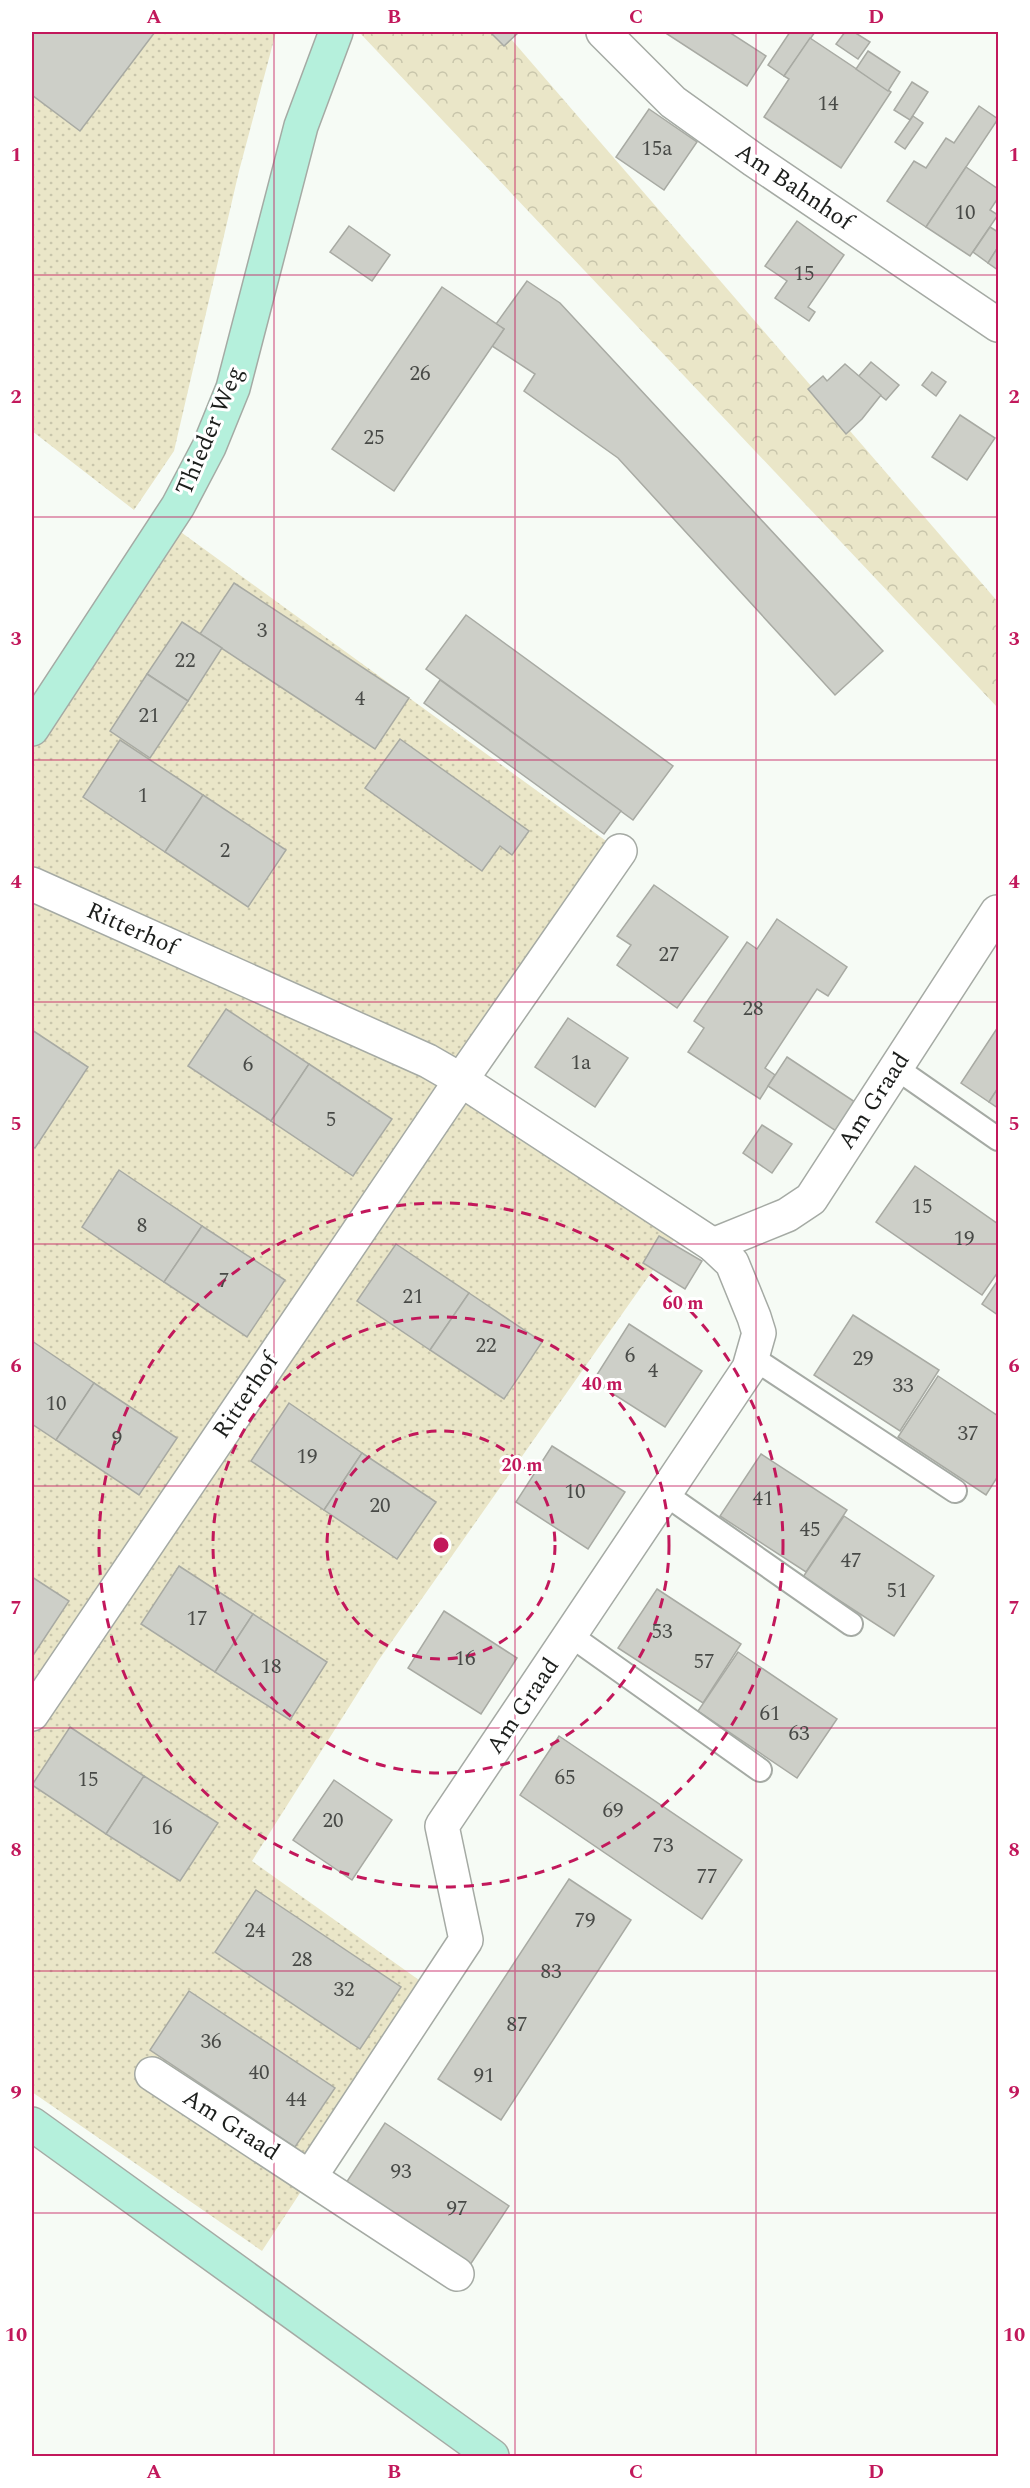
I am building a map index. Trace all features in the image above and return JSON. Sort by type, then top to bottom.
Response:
[{"type":"street","name":"Thieder Weg","points":[[32,729],[178,506],[213,437],[233,388],[301,126],[336,32]]},
{"type":"street","name":"Am Bahnhof","points":[[603,32],[673,102],[753,160],[999,325]]},
{"type":"street","name":"Ritterhof","points":[[32,1714],[461,1080],[620,851]]},
{"type":"street","name":"Ritterhof","points":[[32,884],[417,1057],[461,1080]]},
{"type":"street","name":"Am Graad","points":[[713,1245],[787,1215],[811,1198],[997,912]]},
{"type":"street","name":"Am Graad","points":[[310,2177],[466,1940],[442,1826],[749,1368],[759,1333],[732,1263],[713,1245],[461,1080]]},
{"type":"street","name":"Am Graad","points":[[152,2074],[457,2274]]},
{"type":"street","points":[[32,2124],[492,2457]]},
{"type":"lane","points":[[896,1068],[999,1139]]},
{"type":"lane","points":[[753,1358],[955,1491]]},
{"type":"lane","points":[[665,1494],[850,1623]]},
{"type":"lane","points":[[570,1635],[760,1770]]},
{"type":"green space","points":[[32,32],[276,32],[239,171],[174,451],[134,510],[32,431]]},
{"type":"green space","points":[[359,32],[505,32],[998,602],[998,708]]},
{"type":"green space","points":[[167,522],[620,851],[461,1080],[684,1226],[378,1661],[252,1861],[433,1990],[262,2251],[32,2092],[32,720]]},
{"type":"building","points":[[32,32],[155,32],[80,131],[32,95]]},
{"type":"building","points":[[490,32],[519,32],[504,46]]},
{"type":"building","points":[[664,32],[729,32],[766,56],[747,86]]},
{"type":"building","points":[[790,32],[815,32],[784,76],[768,65]]},
{"type":"building","points":[[845,32],[854,32],[870,42],[858,59],[836,44]]},
{"type":"building","points":[[810,38],[891,92],[841,168],[764,117],[789,79],[784,76]]},
{"type":"building","points":[[868,51],[900,72],[888,91],[856,69]]},
{"type":"building","points":[[912,82],[928,92],[910,120],[894,110]]},
{"type":"building","points":[[979,106],[998,119],[926,227],[887,201],[914,161],[926,168],[946,138],[954,143]]},
{"type":"building","points":[[649,109],[697,142],[664,190],[616,157]]},
{"type":"building","points":[[913,116],[923,123],[905,149],[895,142]]},
{"type":"building","points":[[966,167],[998,189],[998,198],[990,210],[998,215],[970,256],[926,227]]},
{"type":"building","points":[[797,221],[844,255],[808,307],[815,312],[809,321],[775,298],[787,281],[765,266]]},
{"type":"building","points":[[349,226],[390,255],[372,281],[330,252]]},
{"type":"building","points":[[990,227],[998,232],[998,247],[988,263],[973,252]]},
{"type":"building","points":[[998,247],[998,270],[988,263]]},
{"type":"building","points":[[527,281],[560,303],[883,651],[835,695],[618,458],[524,391],[535,374],[492,346],[504,329],[496,324]]},
{"type":"building","points":[[442,287],[504,329],[394,491],[332,449]]},
{"type":"building","points":[[871,362],[899,385],[886,400],[858,377]]},
{"type":"building","points":[[845,364],[881,395],[862,419],[846,434],[808,389],[823,376],[827,381]]},
{"type":"building","points":[[932,372],[946,382],[936,396],[922,385]]},
{"type":"building","points":[[960,415],[995,438],[967,480],[932,457]]},
{"type":"building","points":[[234,583],[409,698],[375,749],[200,634]]},
{"type":"building","points":[[466,615],[673,766],[633,820],[426,669]]},
{"type":"building","points":[[182,622],[222,648],[188,701],[147,674]]},
{"type":"building","points":[[147,674],[188,701],[150,758],[110,731]]},
{"type":"building","points":[[440,680],[621,811],[604,834],[424,703]]},
{"type":"building","points":[[400,739],[529,831],[512,855],[500,846],[482,871],[365,788]]},
{"type":"building","points":[[120,740],[203,795],[165,852],[83,797]]},
{"type":"building","points":[[203,795],[286,850],[248,907],[165,852]]},
{"type":"building","points":[[654,885],[728,937],[677,1008],[617,965],[631,945],[617,936]]},
{"type":"building","points":[[777,919],[847,967],[828,996],[817,989],[765,1068],[775,1075],[760,1099],[688,1052],[704,1028],[694,1021],[747,942],[757,949]]},
{"type":"building","points":[[226,1009],[309,1064],[271,1121],[188,1066]]},
{"type":"building","points":[[568,1018],[628,1058],[595,1107],[535,1067]]},
{"type":"building","points":[[32,1030],[88,1067],[35,1148],[32,1146]]},
{"type":"building","points":[[996,1030],[998,1032],[998,1088],[989,1102],[961,1083]]},
{"type":"building","points":[[787,1057],[855,1102],[836,1131],[768,1086]]},
{"type":"building","points":[[309,1064],[392,1119],[353,1176],[271,1121]]},
{"type":"building","points":[[998,1088],[998,1108],[989,1102]]},
{"type":"building","points":[[762,1125],[792,1144],[772,1173],[743,1153]]},
{"type":"building","points":[[915,1166],[998,1224],[998,1272],[982,1295],[876,1222]]},
{"type":"building","points":[[119,1170],[202,1226],[164,1282],[82,1227]]},
{"type":"building","points":[[202,1226],[285,1280],[247,1337],[164,1282]]},
{"type":"building","points":[[659,1236],[702,1261],[685,1289],[643,1263]]},
{"type":"building","points":[[396,1244],[469,1293],[430,1350],[357,1301]]},
{"type":"building","points":[[998,1280],[998,1315],[982,1304]]},
{"type":"building","points":[[469,1293],[542,1342],[504,1399],[430,1350]]},
{"type":"building","points":[[853,1315],[939,1370],[900,1431],[814,1375]]},
{"type":"building","points":[[629,1324],[702,1371],[665,1427],[593,1381]]},
{"type":"building","points":[[32,1341],[94,1383],[56,1440],[32,1424]]},
{"type":"building","points":[[938,1376],[998,1416],[998,1476],[986,1495],[898,1437]]},
{"type":"building","points":[[94,1383],[177,1438],[139,1495],[56,1440]]},
{"type":"building","points":[[289,1403],[362,1453],[324,1510],[251,1461]]},
{"type":"building","points":[[552,1446],[625,1492],[588,1549],[516,1502]]},
{"type":"building","points":[[362,1453],[436,1502],[397,1559],[324,1510]]},
{"type":"building","points":[[761,1454],[847,1510],[806,1572],[720,1516]]},
{"type":"building","points":[[844,1516],[934,1576],[894,1636],[803,1577]]},
{"type":"building","points":[[179,1566],[253,1614],[215,1672],[141,1624]]},
{"type":"building","points":[[32,1577],[69,1601],[32,1657]]},
{"type":"building","points":[[657,1589],[741,1644],[703,1703],[618,1648]]},
{"type":"building","points":[[444,1611],[517,1658],[481,1714],[408,1668]]},
{"type":"building","points":[[253,1614],[327,1662],[290,1720],[215,1672]]},
{"type":"building","points":[[738,1652],[837,1719],[797,1778],[698,1711]]},
{"type":"building","points":[[70,1727],[144,1776],[106,1834],[32,1785]]},
{"type":"building","points":[[559,1736],[742,1860],[702,1919],[520,1795]]},
{"type":"building","points":[[144,1776],[218,1823],[180,1881],[106,1834]]},
{"type":"building","points":[[334,1780],[392,1820],[352,1880],[293,1840]]},
{"type":"building","points":[[569,1879],[631,1920],[501,2120],[438,2079]]},
{"type":"building","points":[[256,1890],[401,1987],[360,2049],[215,1952]]},
{"type":"building","points":[[189,1991],[335,2088],[295,2147],[150,2050]]},
{"type":"building","points":[[385,2123],[509,2206],[470,2265],[346,2183]]}]
